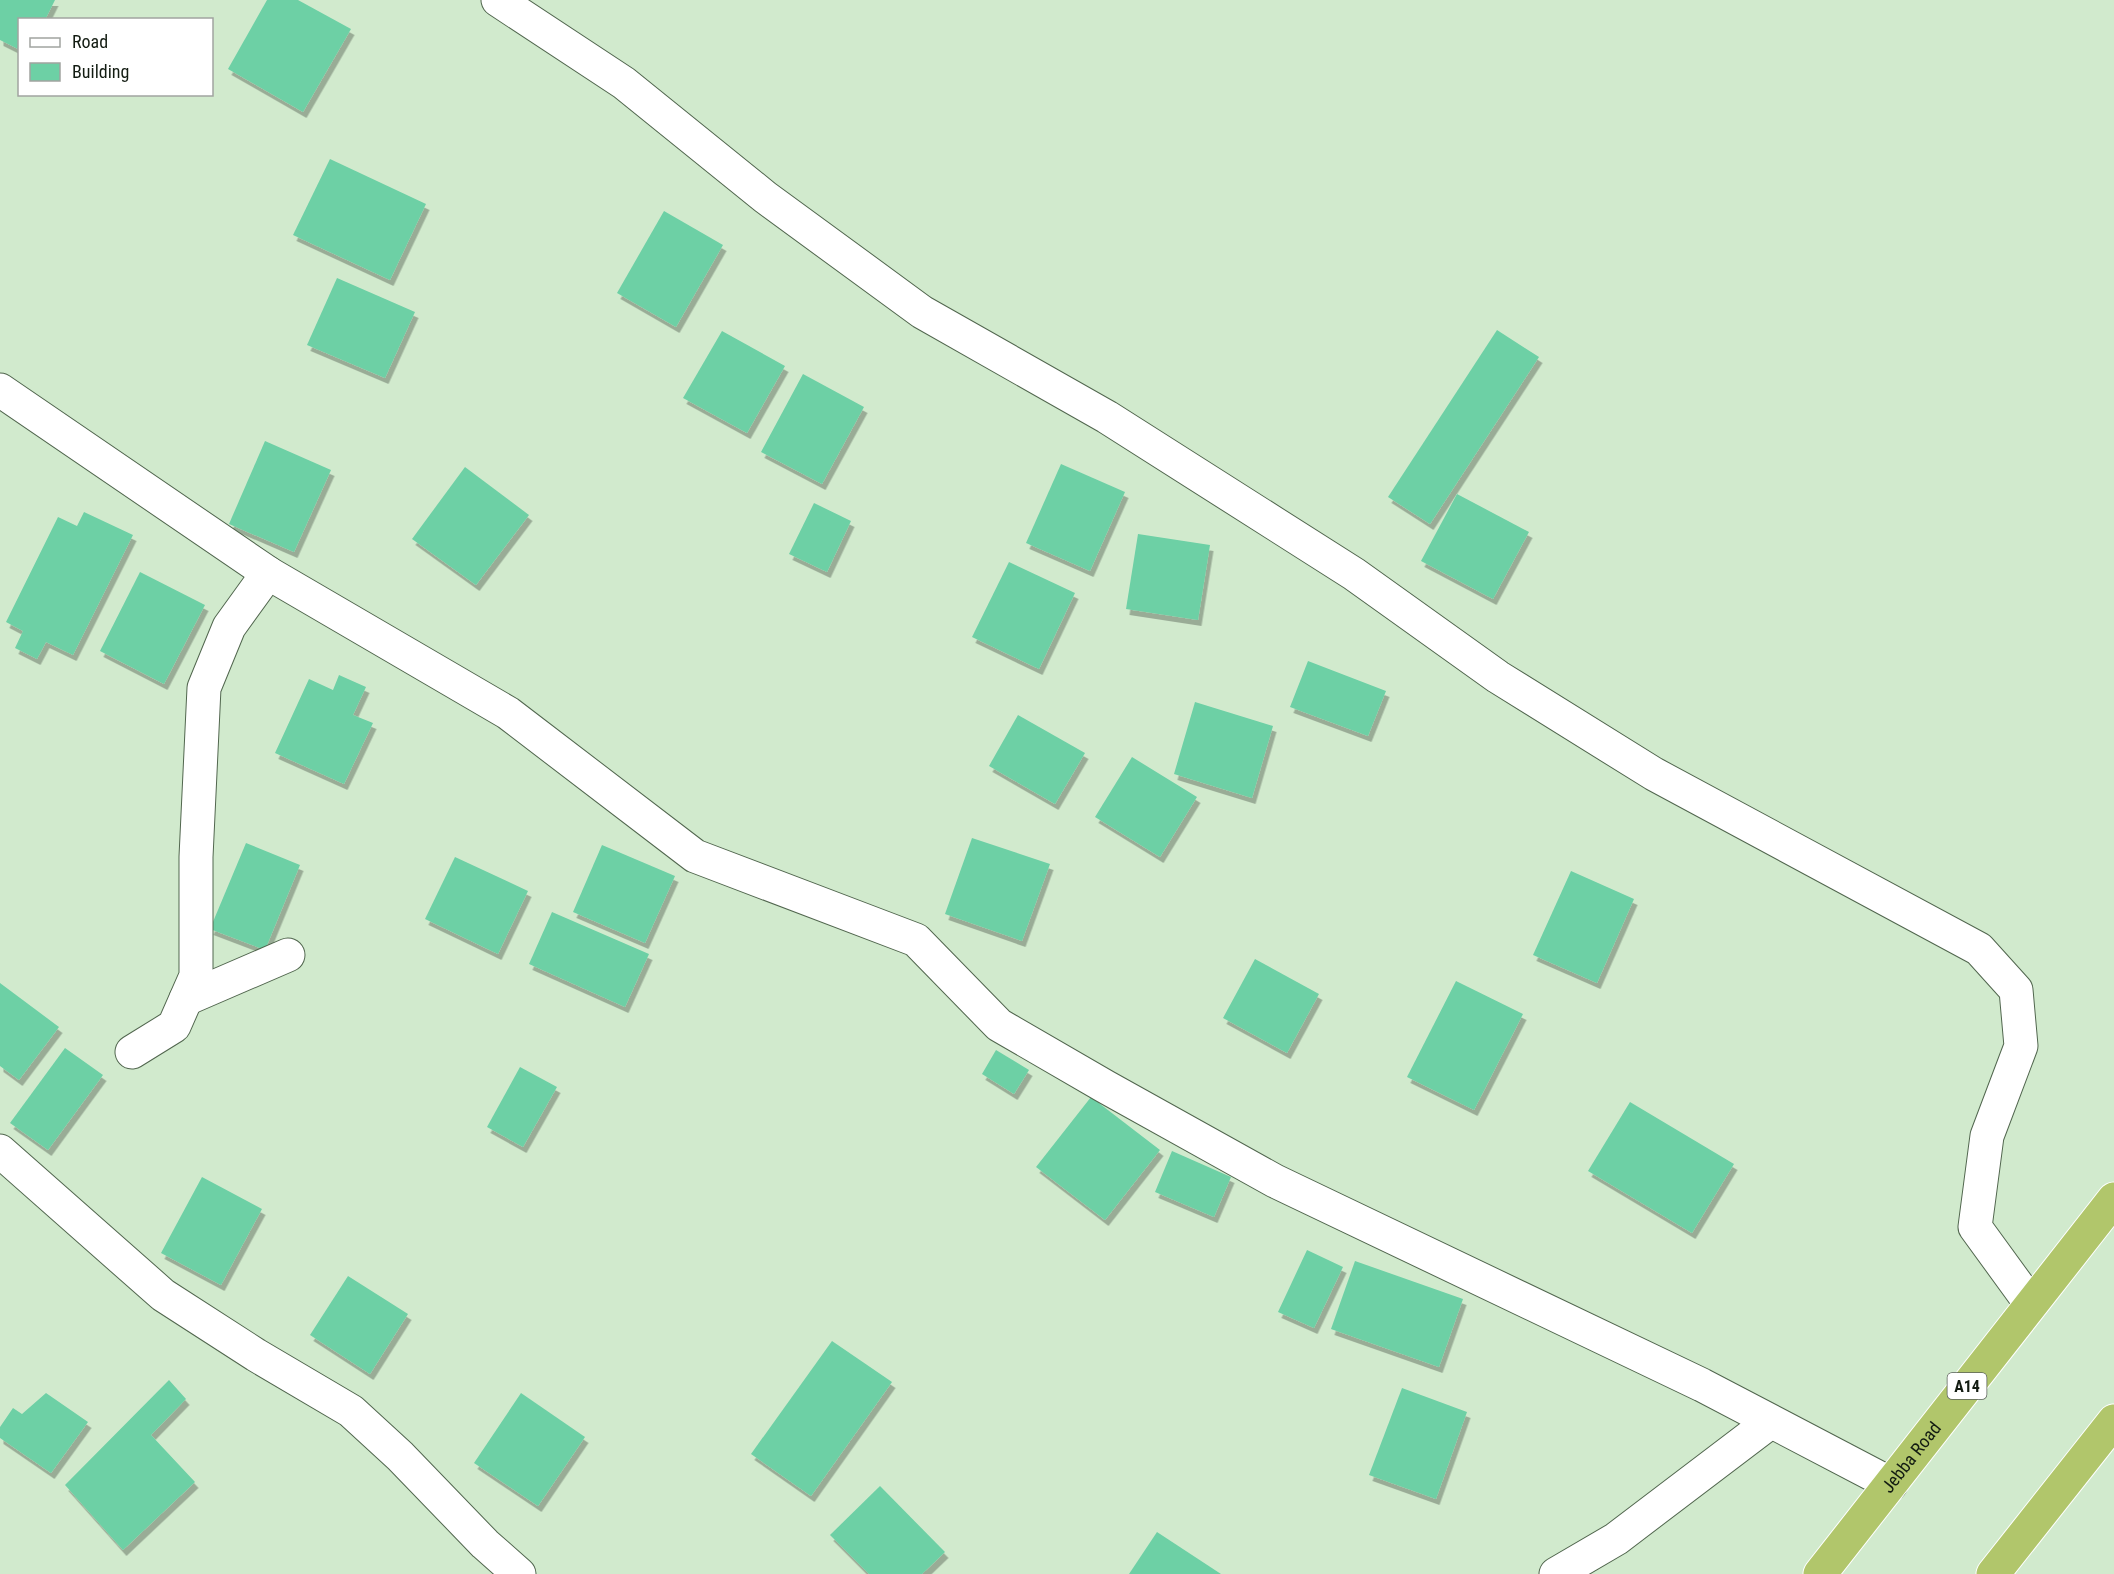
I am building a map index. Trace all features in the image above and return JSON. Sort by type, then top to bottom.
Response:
[{"type":"highway","name":"Jebba Road","points":[[1820,1574],[2114,1198]]},
{"type":"highway","points":[[1993,1574],[2114,1421]]},
{"type":"street","points":[[498,0],[624,83],[765,197],[922,312],[1107,417],[1354,574],[1498,677],[1654,774],[1978,949],[2016,990],[2021,1046],[1987,1136],[1975,1227],[2031,1304]]},
{"type":"street","points":[[0,390],[268,573],[508,713],[695,856],[916,940],[999,1025],[1106,1087],[1275,1181],[1702,1385],[1891,1484]]},
{"type":"street","points":[[132,1052],[174,1026],[196,976],[196,857],[204,688],[229,627],[268,573]]},
{"type":"street","points":[[186,999],[288,955]]},
{"type":"street","points":[[0,1150],[163,1295],[256,1355],[351,1411],[400,1456],[484,1544],[519,1574]]},
{"type":"street","points":[[1556,1574],[1616,1539],[1770,1422]]},
{"type":"building","points":[[0,0],[55,0],[46,18],[18,18],[18,49],[0,40]]},
{"type":"building","points":[[267,0],[298,0],[351,29],[303,112],[228,69]]},
{"type":"building","points":[[330,159],[426,204],[390,280],[293,235]]},
{"type":"building","points":[[664,211],[723,245],[676,327],[617,293]]},
{"type":"building","points":[[337,278],[415,312],[385,378],[307,345]]},
{"type":"building","points":[[1497,330],[1539,357],[1430,524],[1388,497]]},
{"type":"building","points":[[722,331],[785,366],[747,433],[683,398]]},
{"type":"building","points":[[803,374],[864,407],[822,484],[761,452]]},
{"type":"building","points":[[265,441],[331,470],[294,552],[229,524]]},
{"type":"building","points":[[1061,464],[1125,492],[1090,571],[1026,543]]},
{"type":"building","points":[[465,467],[529,515],[476,585],[412,539]]},
{"type":"building","points":[[1457,494],[1529,532],[1493,599],[1421,561]]},
{"type":"building","points":[[814,503],[851,521],[827,572],[789,554]]},
{"type":"building","points":[[84,512],[133,535],[73,655],[46,642],[37,659],[15,648],[23,631],[6,622],[58,517],[77,526]]},
{"type":"building","points":[[1138,534],[1210,545],[1198,620],[1126,609]]},
{"type":"building","points":[[1009,562],[1075,593],[1039,669],[972,637]]},
{"type":"building","points":[[140,572],[205,605],[164,684],[100,651]]},
{"type":"building","points":[[1308,661],[1386,691],[1368,736],[1290,707]]},
{"type":"building","points":[[339,675],[366,687],[353,715],[373,723],[344,784],[275,753],[309,679],[333,690]]},
{"type":"building","points":[[1195,702],[1273,726],[1252,798],[1174,774]]},
{"type":"building","points":[[1018,715],[1085,753],[1055,804],[989,766]]},
{"type":"building","points":[[1132,757],[1197,797],[1160,857],[1095,817]]},
{"type":"building","points":[[972,838],[1050,864],[1022,941],[945,914]]},
{"type":"building","points":[[246,843],[300,865],[265,950],[210,929]]},
{"type":"building","points":[[602,845],[675,876],[645,943],[573,912]]},
{"type":"building","points":[[455,857],[528,891],[498,954],[425,919]]},
{"type":"building","points":[[1571,871],[1634,899],[1597,983],[1533,955]]},
{"type":"building","points":[[552,912],[649,954],[625,1007],[529,964]]},
{"type":"building","points":[[1255,959],[1319,994],[1287,1053],[1223,1018]]},
{"type":"building","points":[[1456,981],[1523,1014],[1474,1110],[1407,1077]]},
{"type":"building","points":[[0,983],[59,1027],[19,1080],[0,1066]]},
{"type":"building","points":[[65,1048],[103,1075],[48,1150],[10,1123]]},
{"type":"building","points":[[996,1050],[1029,1070],[1014,1094],[982,1074]]},
{"type":"building","points":[[520,1067],[557,1087],[523,1147],[487,1127]]},
{"type":"building","points":[[1091,1097],[1160,1150],[1105,1220],[1036,1167]]},
{"type":"building","points":[[1630,1102],[1734,1164],[1692,1233],[1588,1171]]},
{"type":"building","points":[[1172,1151],[1231,1177],[1214,1217],[1155,1192]]},
{"type":"building","points":[[202,1177],[262,1209],[221,1285],[161,1253]]},
{"type":"building","points":[[1307,1250],[1343,1267],[1314,1328],[1278,1312]]},
{"type":"building","points":[[1355,1261],[1463,1299],[1439,1367],[1331,1329]]},
{"type":"building","points":[[348,1276],[408,1314],[370,1374],[310,1335]]},
{"type":"building","points":[[832,1341],[892,1382],[811,1496],[751,1454]]},
{"type":"building","points":[[169,1380],[186,1399],[151,1435],[195,1482],[123,1550],[65,1485]]},
{"type":"building","points":[[1402,1388],[1467,1412],[1436,1499],[1369,1475]]},
{"type":"building","points":[[46,1393],[88,1422],[51,1473],[0,1438],[0,1427],[13,1408],[22,1414]]},
{"type":"building","points":[[521,1393],[585,1437],[538,1506],[474,1463]]},
{"type":"building","points":[[880,1486],[945,1552],[922,1574],[869,1574],[830,1535]]},
{"type":"building","points":[[1157,1532],[1221,1574],[1129,1574]]}]
